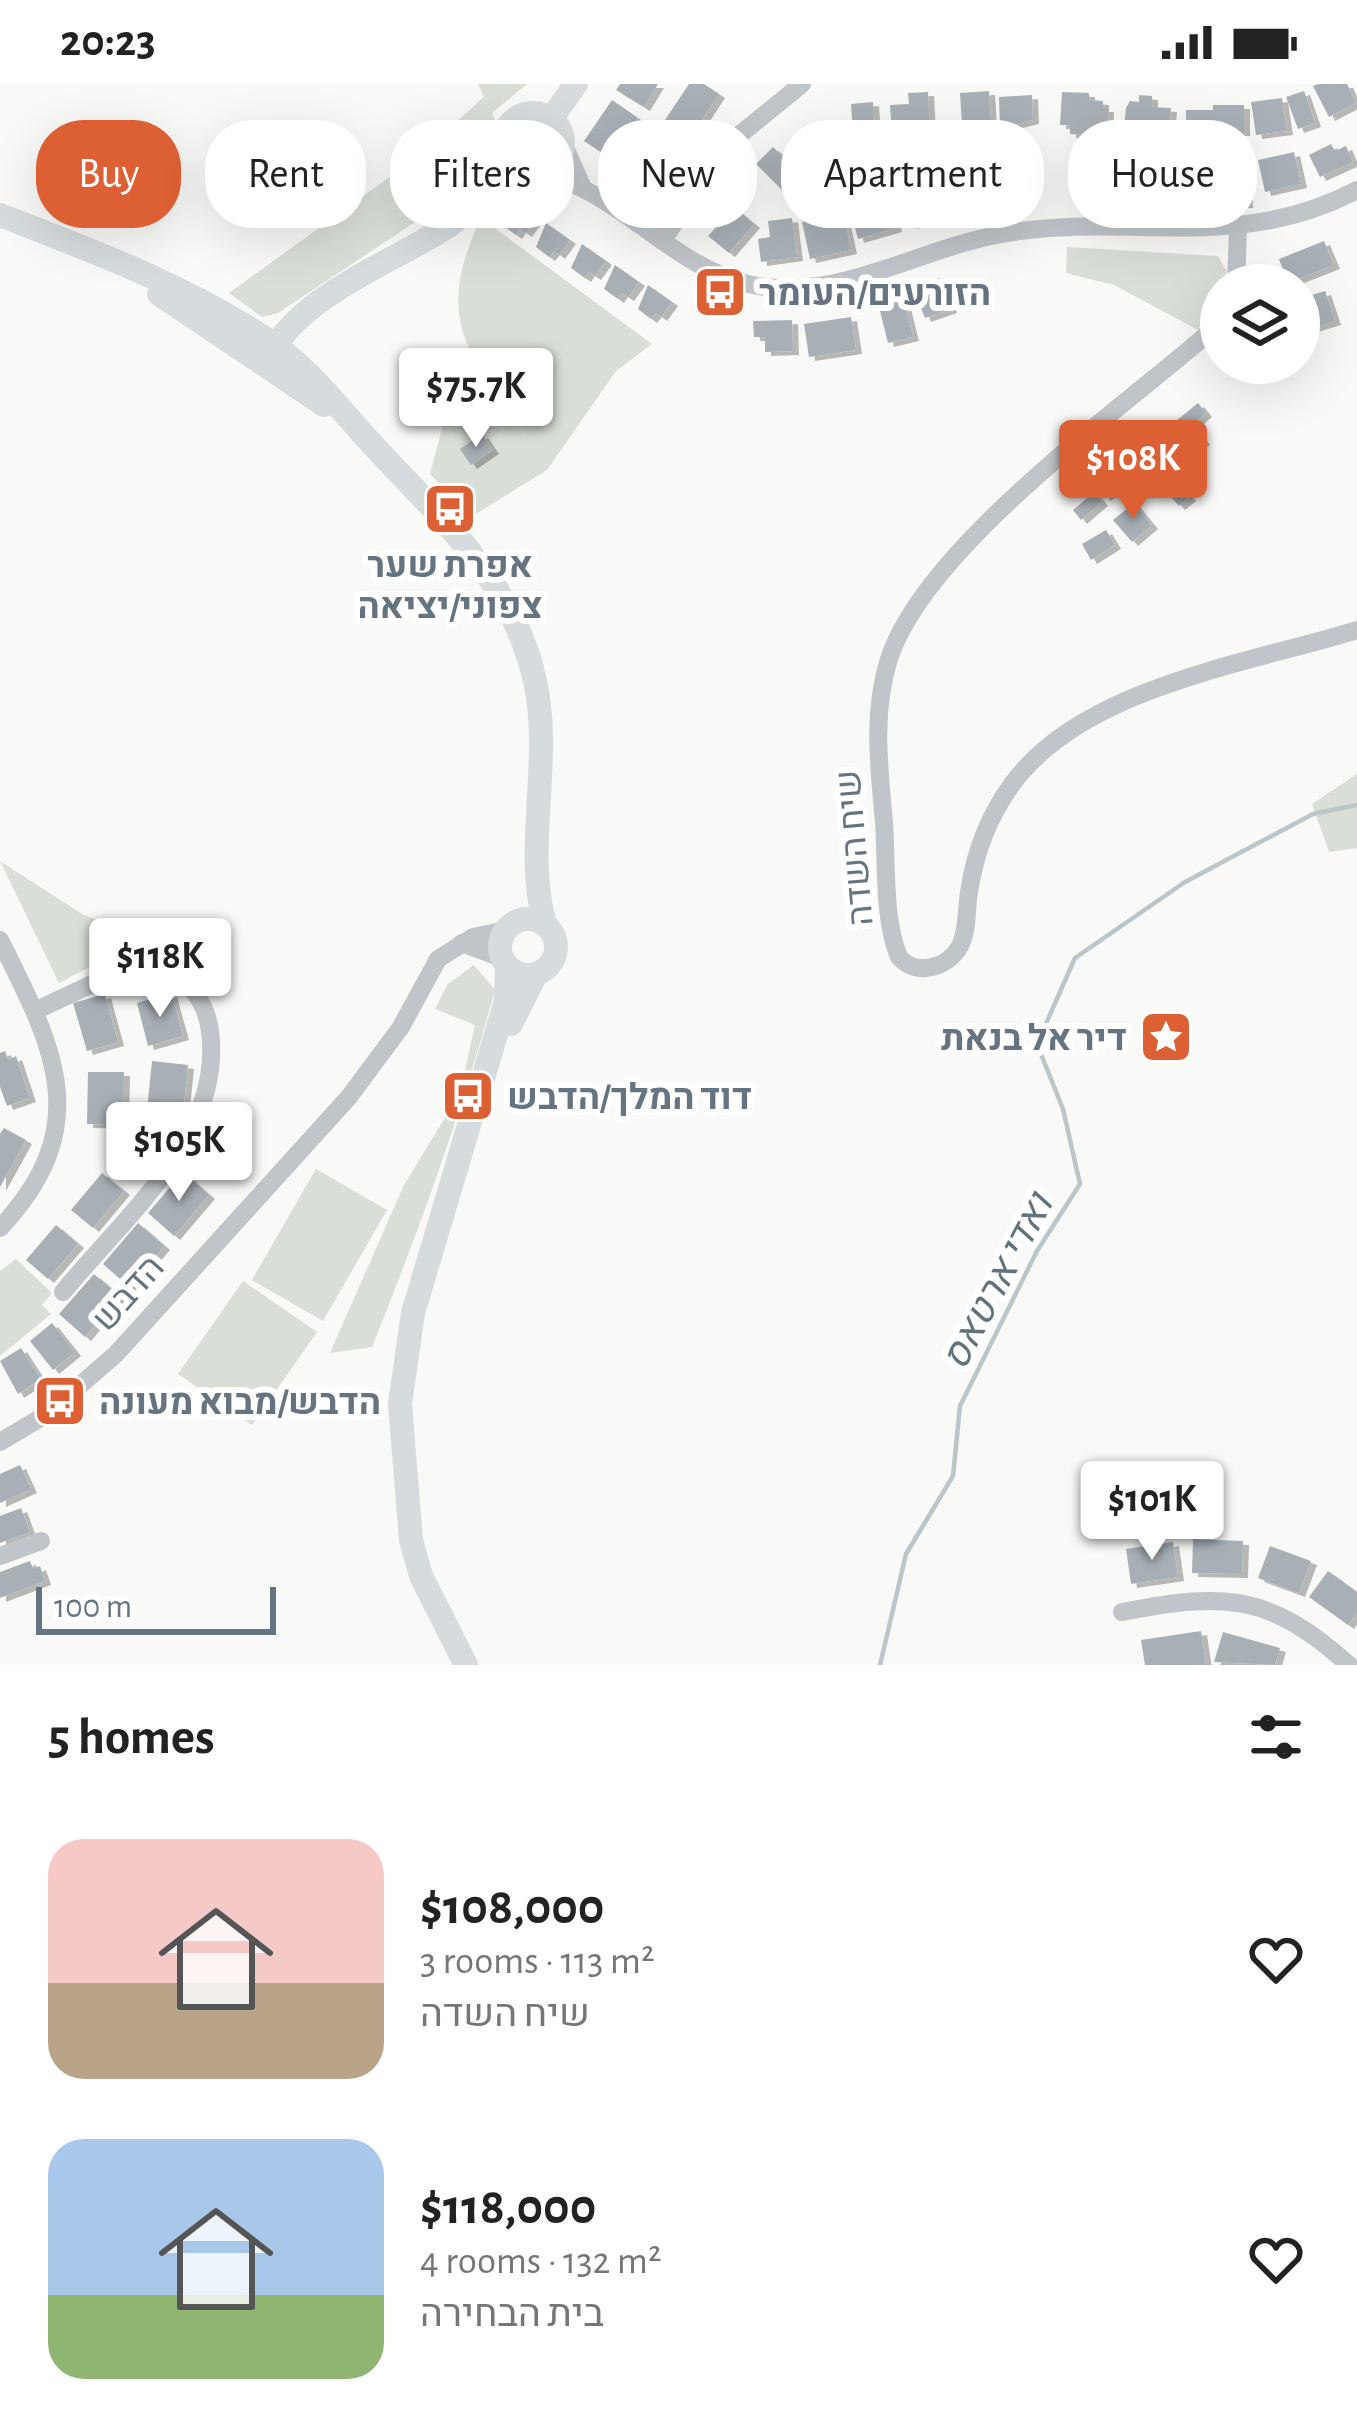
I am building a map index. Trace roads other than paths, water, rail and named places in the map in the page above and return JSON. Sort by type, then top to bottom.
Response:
[{"type":"street","points":[[517,120],[538,114],[550,119],[576,84]]},
{"type":"street","points":[[662,241],[732,141],[802,84]]},
{"type":"street","points":[[574,176],[590,194]]},
{"type":"street","points":[[574,188],[723,276],[796,289],[1010,232],[1238,229],[1296,216],[1357,190]]},
{"type":"street","points":[[0,215],[178,289],[275,354],[363,434],[470,549],[522,639],[534,676],[544,739],[536,875],[545,925],[556,942],[555,955],[536,974],[466,1144]]},
{"type":"street","points":[[275,354],[333,296],[444,228]]},
{"type":"street","points":[[1237,264],[1238,229]]},
{"type":"street","name":"שיח השדה","points":[[1200,340],[963,547],[926,589],[899,634],[883,683],[877,736],[894,943],[902,961],[928,968],[959,948],[975,860],[991,820],[1029,764],[1068,730],[1134,698],[1357,630]]},
{"type":"street","points":[[466,1665],[422,1576],[411,1540],[400,1404],[413,1313],[506,1001],[509,927],[536,875]]},
{"type":"street","points":[[462,943],[529,919],[545,925]]},
{"type":"street","points":[[0,940],[56,1066],[60,1103],[55,1139],[41,1173],[0,1228]]},
{"type":"street","points":[[462,943],[536,974]]},
{"type":"street","name":"הדבש","points":[[0,1442],[47,1414],[116,1354],[349,1096],[401,1027],[438,959],[462,943]]},
{"type":"street","points":[[35,1010],[109,976],[161,969],[195,992],[211,1035],[206,1096],[187,1142],[63,1292]]},
{"type":"street","points":[[0,1556],[40,1541]]},
{"type":"street","points":[[1122,1612],[1210,1597],[1259,1604],[1301,1626],[1349,1665]]},
{"type":"waterway","name":"ואדי ארטאס","points":[[880,1665],[906,1554],[953,1476],[960,1406],[1037,1251],[1080,1184],[1063,1109],[1037,1044],[1075,958],[1185,882],[1313,814],[1357,805]]},
{"type":"place","name":"הזורעים/העומר","points":[[720,292]]},
{"type":"place","name":"אפרת שער צפוני/יציאה","points":[[450,509]]},
{"type":"place","name":"דיר אל בנאת","points":[[1166,1037]]},
{"type":"place","name":"דוד המלך/הדבש","points":[[468,1096]]},
{"type":"place","name":"הדבש/מבוא מעונה","points":[[60,1401]]}]
